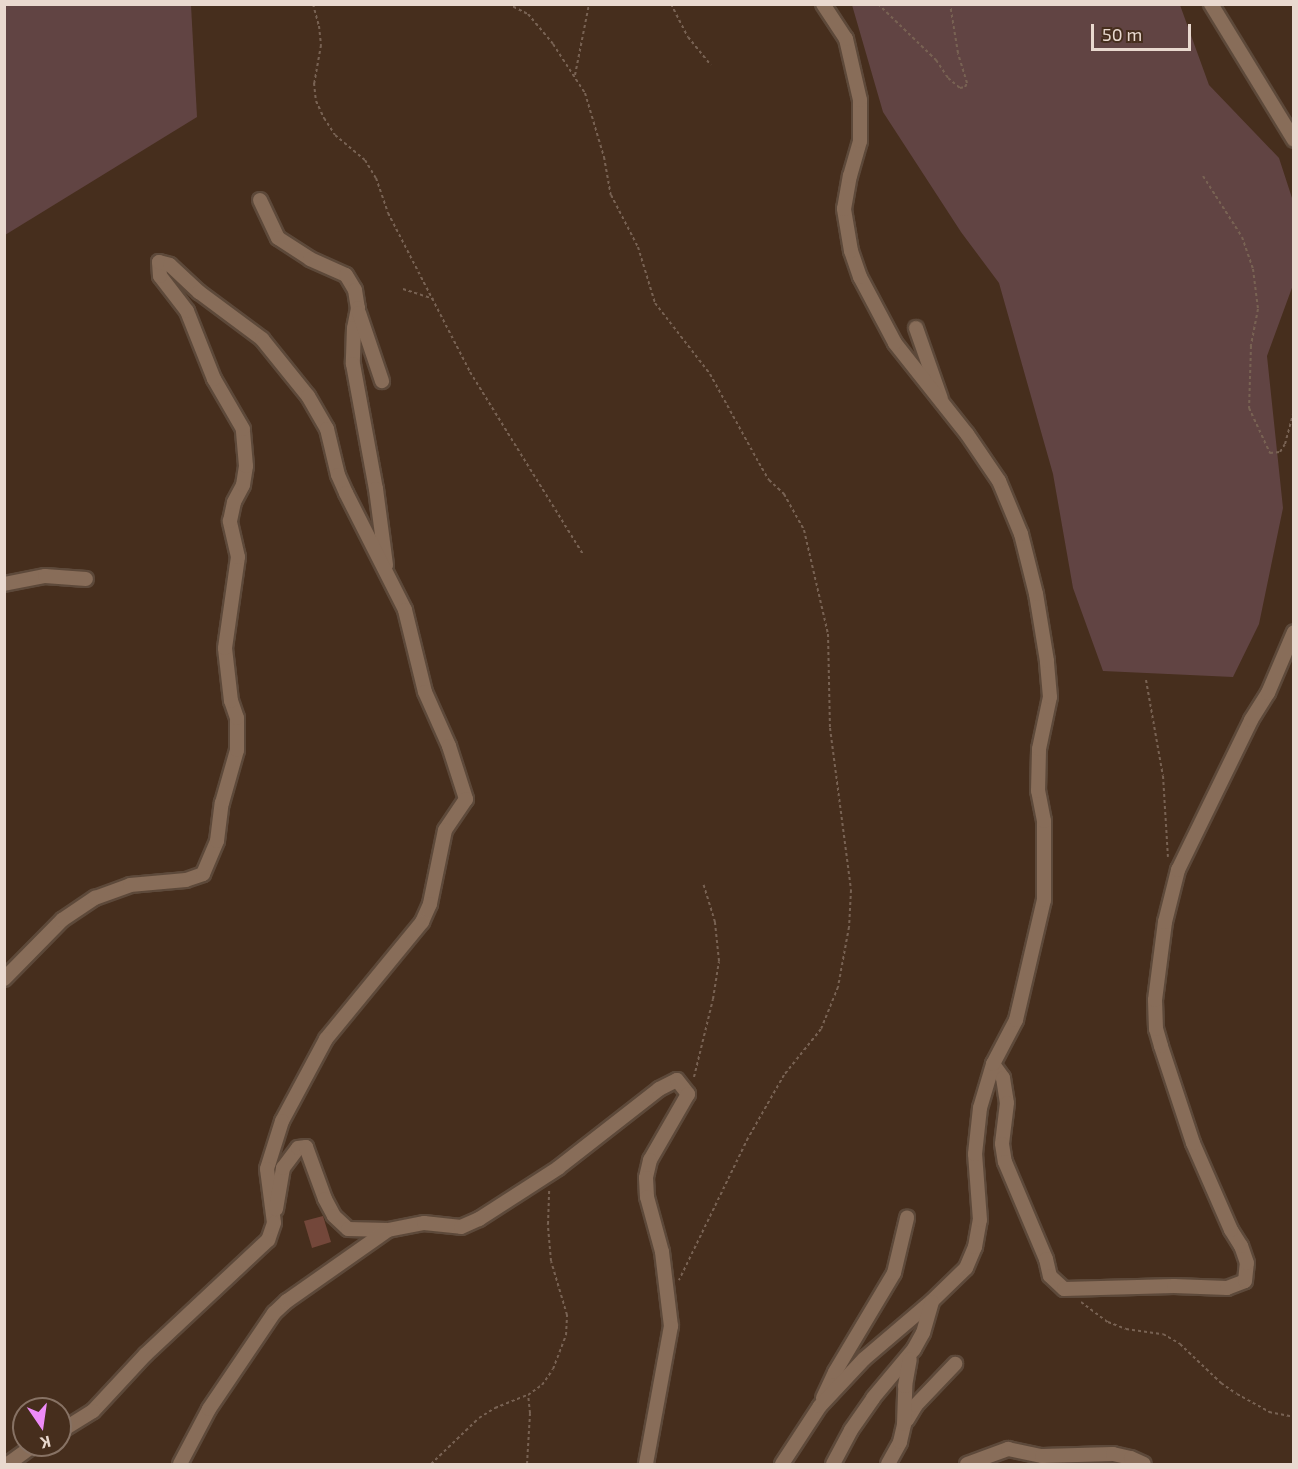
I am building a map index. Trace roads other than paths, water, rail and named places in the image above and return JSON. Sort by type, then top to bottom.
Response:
[{"type":"street","points":[[820,1406],[864,1359],[932,1301],[966,1268],[975,1247],[980,1220],[975,1154],[980,1108],[993,1064],[1016,1020],[1044,900],[1044,821],[1038,791],[1039,748],[1050,697],[1047,661],[1036,594],[1016,523],[999,481],[967,434],[943,407],[895,343],[860,277],[851,251],[844,209],[860,141],[860,100],[846,39],[823,4]]},
{"type":"street","points":[[1211,4],[1293,140]]},
{"type":"street","points":[[260,200],[278,238],[310,259],[346,275],[355,290],[369,346],[382,381]]},
{"type":"street","points":[[4,979],[62,920],[95,898],[130,885],[186,880],[203,874],[217,841],[222,803],[237,750],[237,718],[231,701],[225,648],[238,557],[230,520],[234,502],[243,485],[246,465],[243,429],[214,379],[187,311],[160,276],[159,262],[170,265],[199,292],[262,339],[308,396],[327,429],[338,475],[369,543],[389,576],[405,610],[425,692],[449,746],[466,799],[445,830],[430,904],[422,922],[326,1039],[282,1121],[267,1169],[274,1223]]},
{"type":"street","points":[[358,308],[354,328],[353,364],[389,576]]},
{"type":"street","points":[[916,328],[943,407]]},
{"type":"street","points":[[4,584],[45,576],[86,579]]},
{"type":"street","points":[[993,1064],[1003,1078],[1007,1103],[1002,1144],[1005,1162],[1046,1259],[1050,1276],[1064,1289],[1174,1286],[1227,1288],[1245,1281],[1247,1263],[1241,1246],[1231,1230],[1193,1143],[1161,1046],[1156,1029],[1155,1000],[1165,922],[1178,870],[1251,720],[1268,693],[1293,632]]},
{"type":"street","points":[[72,1424],[93,1411],[146,1354],[268,1240],[274,1223],[283,1168],[297,1148],[306,1147],[334,1216],[348,1228],[388,1230],[424,1223],[461,1227],[479,1219],[558,1168],[659,1089],[677,1080],[688,1094],[664,1141],[650,1160],[646,1178],[647,1197],[662,1252],[672,1326],[646,1464]]},
{"type":"street","points":[[782,1464],[820,1406],[835,1372],[894,1273],[905,1237],[907,1218]]},
{"type":"street","points":[[180,1464],[214,1401],[274,1313],[287,1300],[388,1230]]},
{"type":"street","points":[[833,1464],[851,1430],[873,1398],[914,1349],[923,1333],[932,1301]]},
{"type":"street","points":[[888,1464],[900,1442],[904,1424],[905,1386],[914,1349]]},
{"type":"street","points":[[904,1424],[916,1405],[956,1364]]},
{"type":"street","points":[[966,1464],[1008,1449],[1042,1456],[1113,1454],[1144,1464]]}]
